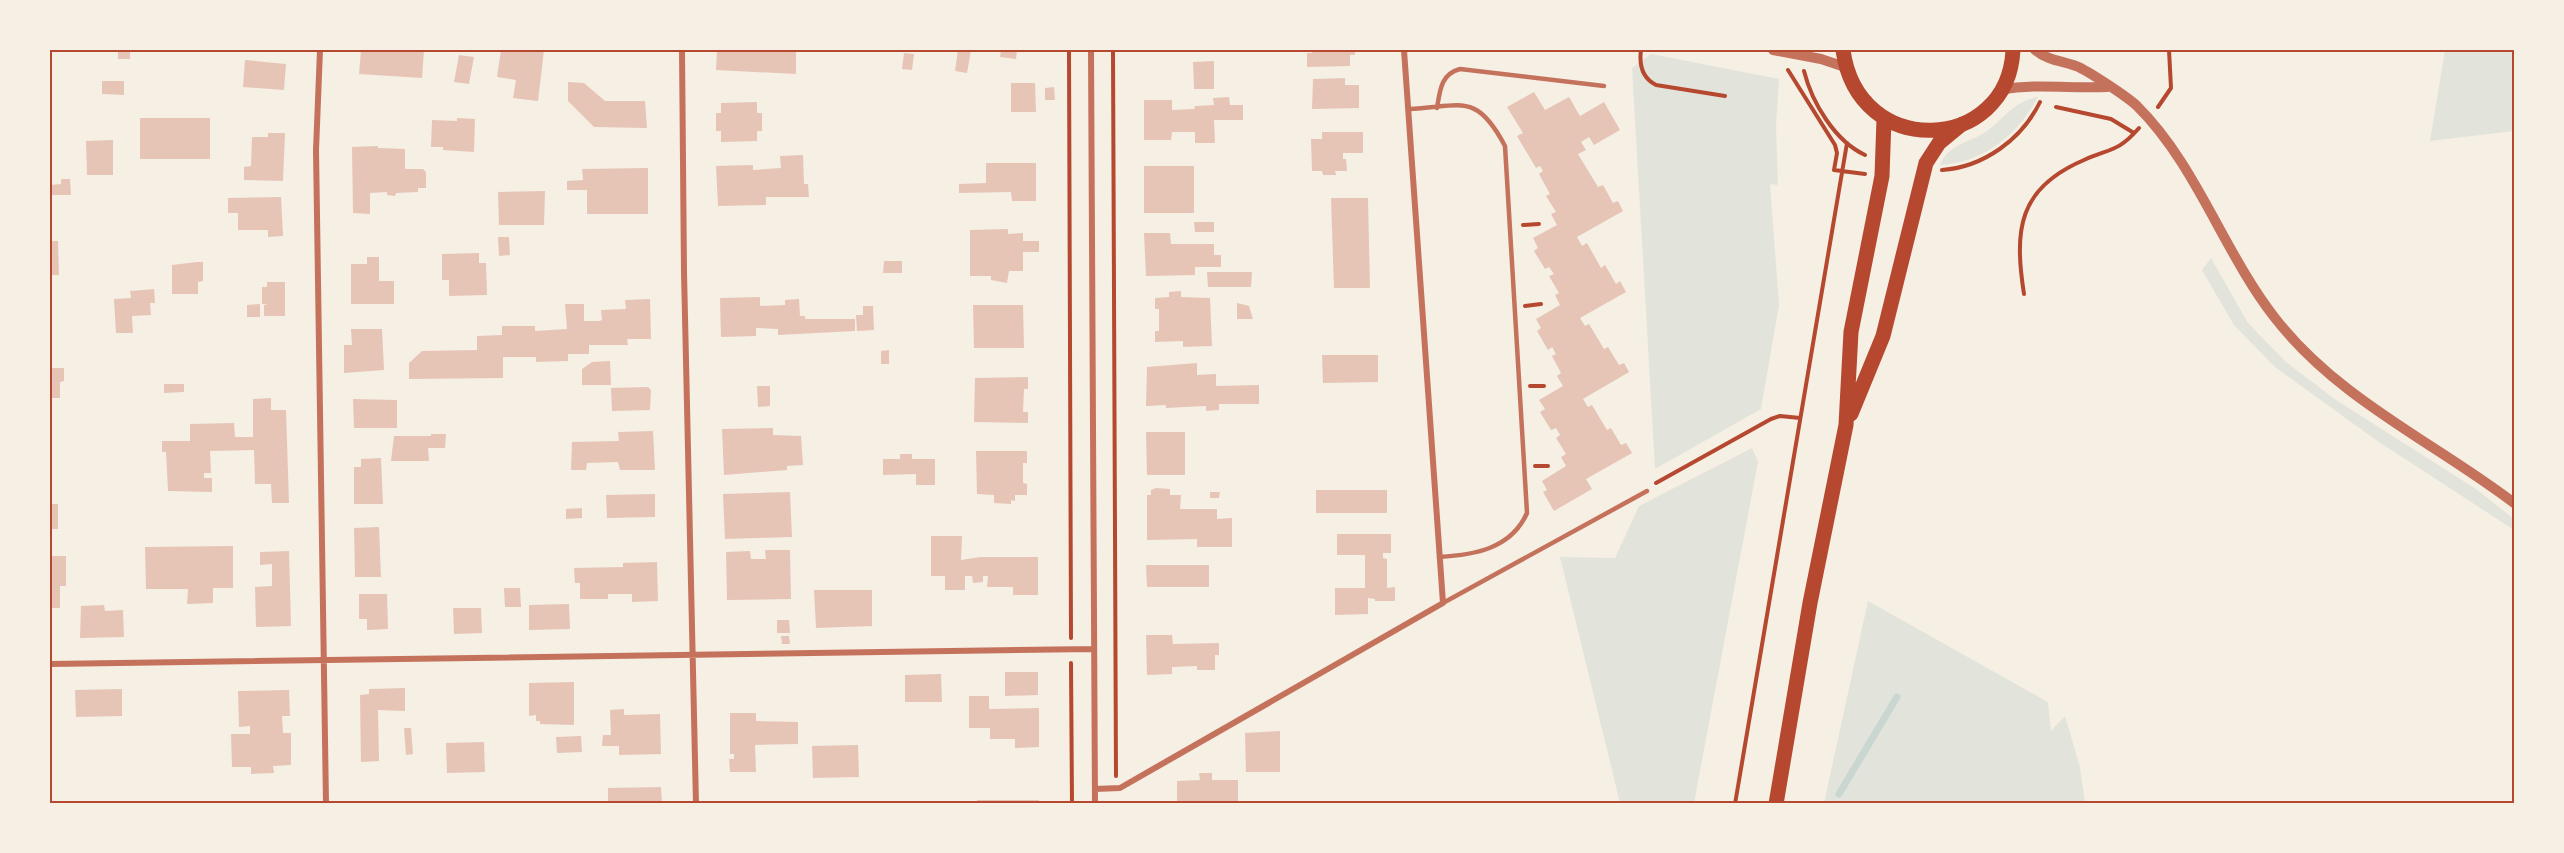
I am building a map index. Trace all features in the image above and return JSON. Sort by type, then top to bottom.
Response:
[{"type":"main road","points":[[1843,50],[1845,67],[1866,105],[1884,119],[1914,130],[1946,129],[1977,116],[2001,90],[2011,65],[2013,50]]},
{"type":"main road","points":[[1776,804],[1812,592],[1846,425],[1851,332],[1882,176],[1884,119]]},
{"type":"main road","points":[[1846,425],[1883,336],[1926,163],[1940,143],[1962,124]]},
{"type":"street","points":[[320,50],[316,150],[326,804]]},
{"type":"street","points":[[682,50],[696,804]]},
{"type":"street","points":[[1091,50],[1095,804]]},
{"type":"street","points":[[1095,789],[1118,788],[1443,603],[1404,50]]},
{"type":"street","points":[[1773,50],[1821,59],[1845,67]]},
{"type":"street","points":[[2035,50],[2049,59],[2079,67],[2107,87],[2126,96],[2148,118],[2178,160],[2256,291],[2275,319],[2296,342],[2373,410],[2475,474],[2514,503]]},
{"type":"street","points":[[2001,90],[2019,86],[2074,89],[2107,87]]},
{"type":"street","points":[[50,664],[1093,649]]},
{"type":"lane","points":[[1437,108],[1444,78],[1451,71],[1460,69],[1604,86]]},
{"type":"lane","points":[[1409,110],[1457,104],[1478,110],[1495,128],[1505,146],[1527,513],[1522,525],[1511,535],[1474,555],[1439,557]]},
{"type":"lane","points":[[1443,603],[1647,491]]},
{"type":"path","points":[[1069,50],[1072,804]]},
{"type":"path","points":[[1113,50],[1118,788]]},
{"type":"path","points":[[1641,50],[1641,67],[1649,81],[1656,85],[1725,96]]},
{"type":"path","points":[[2024,294],[2019,259],[2019,234],[2026,211],[2038,191],[2058,173],[2090,157],[2124,145],[2166,100],[2171,88],[2169,50]]},
{"type":"path","points":[[1802,63],[1817,104],[1847,143],[1872,158]]},
{"type":"path","points":[[1788,70],[1835,145],[1837,153],[1834,170],[1869,174]]},
{"type":"path","points":[[1934,170],[1965,166],[2000,149],[2029,122],[2044,96]]},
{"type":"path","points":[[2056,107],[2111,119],[2134,134]]},
{"type":"path","points":[[1735,804],[1847,143]]},
{"type":"path","points":[[1647,491],[1771,419],[1780,416],[1800,418]]},
{"type":"shaded area","points":[[2445,50],[2514,50],[2514,131],[2430,141]]},
{"type":"shaded area","points":[[1651,54],[1779,79],[1776,126],[1778,185],[1770,184],[1779,305],[1761,409],[1655,469],[1632,68]]},
{"type":"shaded area","points":[[2038,97],[2020,123],[1998,144],[1971,159],[1940,165],[1943,158],[1953,149],[1984,133],[2022,102]]},
{"type":"shaded area","points":[[2211,258],[2248,323],[2286,362],[2336,400],[2476,489],[2514,519],[2514,530],[2376,440],[2275,367],[2234,325],[2202,270]]},
{"type":"shaded area","points":[[1752,448],[1758,462],[1694,803],[1620,803],[1560,557],[1615,558],[1639,506]]},
{"type":"shaded area","points":[[1868,601],[2048,702],[2051,731],[2065,716],[2080,767],[2085,803],[1824,803]]},
{"type":"building","points":[[118,50],[130,50],[130,59],[118,59]]},
{"type":"building","points":[[361,50],[424,50],[422,78],[359,74]]},
{"type":"building","points":[[501,50],[544,50],[538,101],[513,98],[516,80],[497,77]]},
{"type":"building","points":[[717,50],[796,50],[796,74],[716,70]]},
{"type":"building","points":[[958,50],[971,50],[967,73],[955,71]]},
{"type":"building","points":[[1001,50],[1017,50],[1016,59],[1000,57]]},
{"type":"building","points":[[1312,50],[1355,50],[1355,55],[1350,55],[1350,66],[1307,67],[1307,53],[1312,53]]},
{"type":"building","points":[[904,53],[914,54],[912,70],[902,69]]},
{"type":"building","points":[[459,55],[474,57],[469,84],[454,82]]},
{"type":"building","points":[[245,60],[286,64],[284,90],[243,87]]},
{"type":"building","points":[[1214,61],[1214,89],[1194,89],[1193,62]]},
{"type":"building","points":[[1345,78],[1345,85],[1359,85],[1359,108],[1312,109],[1313,79]]},
{"type":"building","points":[[102,81],[124,81],[124,95],[102,94]]},
{"type":"building","points":[[568,82],[584,83],[605,101],[645,101],[647,128],[594,127],[568,101]]},
{"type":"building","points":[[1011,83],[1035,83],[1036,112],[1011,112]]},
{"type":"building","points":[[1054,87],[1055,100],[1045,100],[1045,88]]},
{"type":"building","points":[[1534,92],[1545,110],[1569,97],[1580,116],[1604,102],[1620,130],[1594,145],[1589,137],[1581,142],[1586,150],[1578,154],[1598,187],[1603,185],[1613,203],[1618,201],[1623,211],[1577,237],[1582,246],[1587,243],[1601,268],[1605,265],[1616,284],[1620,281],[1626,292],[1580,318],[1585,326],[1589,324],[1604,349],[1608,347],[1619,365],[1624,363],[1629,372],[1583,399],[1588,407],[1592,405],[1607,430],[1611,428],[1621,445],[1626,443],[1632,453],[1586,479],[1592,489],[1554,511],[1543,492],[1547,490],[1542,481],[1566,466],[1561,457],[1566,454],[1556,438],[1560,435],[1556,428],[1551,430],[1540,412],[1545,409],[1539,400],[1563,386],[1557,376],[1561,373],[1552,356],[1556,354],[1552,347],[1548,350],[1537,331],[1541,328],[1536,319],[1560,305],[1555,295],[1559,293],[1549,276],[1554,274],[1549,267],[1545,269],[1534,251],[1538,248],[1533,238],[1557,225],[1551,214],[1556,212],[1546,196],[1550,194],[1539,174],[1543,171],[1540,166],[1536,168],[1517,136],[1523,133],[1507,107]]},
{"type":"building","points":[[1229,97],[1230,105],[1243,105],[1243,120],[1214,120],[1215,143],[1195,143],[1195,132],[1172,132],[1171,140],[1144,140],[1144,100],[1172,100],[1172,110],[1214,105],[1213,98]]},
{"type":"building","points":[[757,102],[757,113],[762,113],[762,131],[757,131],[757,141],[721,142],[721,131],[716,131],[716,113],[721,113],[721,103]]},
{"type":"building","points":[[140,118],[210,118],[210,159],[140,159]]},
{"type":"building","points":[[457,118],[475,119],[474,152],[431,147],[432,120],[457,121]]},
{"type":"building","points":[[1322,132],[1363,132],[1363,153],[1343,153],[1347,171],[1335,171],[1336,175],[1323,175],[1322,171],[1312,171],[1311,139],[1322,139]]},
{"type":"building","points":[[268,133],[285,133],[283,181],[244,180],[244,167],[251,166],[252,137],[268,137]]},
{"type":"building","points":[[113,140],[113,175],[87,175],[86,141]]},
{"type":"building","points":[[378,146],[378,148],[405,149],[405,169],[423,169],[426,172],[426,188],[418,188],[418,192],[396,193],[395,196],[387,195],[387,192],[370,193],[370,214],[353,213],[352,147]]},
{"type":"building","points":[[803,155],[804,184],[808,184],[809,197],[766,197],[766,205],[718,206],[716,166],[753,165],[753,170],[781,168],[780,156]]},
{"type":"building","points":[[986,163],[1036,163],[1036,201],[1012,201],[1011,192],[959,193],[959,184],[986,183]]},
{"type":"building","points":[[1144,166],[1194,166],[1194,213],[1144,213]]},
{"type":"building","points":[[648,168],[648,214],[587,214],[587,190],[567,190],[567,181],[583,180],[582,169]]},
{"type":"building","points":[[61,179],[70,179],[71,195],[50,195],[50,185],[61,184]]},
{"type":"building","points":[[545,191],[544,225],[499,225],[498,192]]},
{"type":"building","points":[[281,197],[283,236],[268,237],[268,230],[238,230],[238,213],[228,213],[228,198]]},
{"type":"building","points":[[1331,198],[1368,198],[1370,288],[1334,288]]},
{"type":"building","points":[[1194,222],[1214,222],[1214,232],[1195,232]]},
{"type":"building","points":[[1008,229],[1008,234],[1023,233],[1023,241],[1039,241],[1039,252],[1023,252],[1023,271],[1009,271],[1007,283],[991,280],[991,276],[970,276],[970,230]]},
{"type":"building","points":[[1144,233],[1170,233],[1171,244],[1214,244],[1214,255],[1221,255],[1221,267],[1195,267],[1195,275],[1146,276]]},
{"type":"building","points":[[498,237],[509,237],[510,255],[499,256]]},
{"type":"building","points":[[50,241],[58,241],[59,275],[50,275]]},
{"type":"building","points":[[479,253],[479,263],[486,263],[487,295],[449,296],[449,280],[442,280],[442,254]]},
{"type":"building","points":[[367,257],[379,257],[379,281],[394,281],[394,304],[351,304],[351,264],[367,264]]},
{"type":"building","points":[[884,261],[902,261],[902,273],[883,273]]},
{"type":"building","points":[[203,262],[203,281],[198,282],[198,294],[172,294],[172,265]]},
{"type":"building","points":[[1207,272],[1252,272],[1251,287],[1208,287]]},
{"type":"building","points":[[267,282],[285,282],[285,316],[264,316],[264,305],[268,304],[262,304],[262,287],[267,287]]},
{"type":"building","points":[[154,289],[155,303],[150,303],[151,315],[132,316],[133,333],[116,333],[114,299],[131,298],[130,291]]},
{"type":"building","points":[[1181,291],[1181,297],[1210,298],[1212,346],[1183,347],[1183,341],[1155,342],[1155,331],[1159,331],[1159,309],[1155,309],[1155,298],[1169,297],[1169,292]]},
{"type":"building","points":[[760,297],[760,306],[785,305],[785,300],[799,299],[800,316],[805,316],[805,319],[855,319],[855,331],[778,335],[778,329],[756,328],[756,336],[721,337],[720,298]]},
{"type":"building","points":[[650,299],[651,339],[627,339],[628,345],[589,345],[589,354],[568,354],[568,361],[536,362],[536,357],[503,357],[503,378],[409,379],[409,363],[422,351],[477,350],[477,336],[502,335],[502,326],[535,326],[535,331],[567,329],[565,304],[584,304],[584,321],[599,321],[602,320],[601,310],[626,309],[625,300]]},
{"type":"building","points":[[1237,303],[1249,306],[1253,319],[1237,319]]},
{"type":"building","points":[[260,304],[260,317],[247,317],[247,305]]},
{"type":"building","points":[[973,305],[1023,305],[1024,348],[974,348]]},
{"type":"building","points":[[863,306],[873,306],[874,330],[857,331],[856,315],[863,315]]},
{"type":"building","points":[[351,329],[382,329],[384,370],[344,373],[344,345],[352,345]]},
{"type":"building","points":[[889,350],[889,364],[881,364],[881,351]]},
{"type":"building","points":[[1322,355],[1378,355],[1378,382],[1323,383]]},
{"type":"building","points":[[610,361],[611,385],[582,385],[582,369],[592,362]]},
{"type":"building","points":[[1197,363],[1197,375],[1216,374],[1216,386],[1259,385],[1259,404],[1219,404],[1219,410],[1206,411],[1206,406],[1166,408],[1166,405],[1146,406],[1147,367]]},
{"type":"building","points":[[50,368],[64,368],[64,381],[60,382],[60,398],[52,398],[52,401],[50,401]]},
{"type":"building","points":[[1028,377],[1028,389],[1024,389],[1023,412],[1028,412],[1028,423],[974,422],[975,378]]},
{"type":"building","points":[[164,384],[184,384],[184,392],[164,393]]},
{"type":"building","points":[[757,386],[770,386],[770,406],[758,407]]},
{"type":"building","points":[[648,387],[651,390],[650,410],[612,411],[611,388]]},
{"type":"building","points":[[271,398],[271,410],[286,410],[289,503],[272,503],[271,484],[255,484],[254,450],[210,451],[211,473],[204,473],[204,478],[212,478],[212,492],[168,491],[166,452],[162,452],[162,441],[190,441],[190,424],[234,423],[235,437],[253,437],[253,399]]},
{"type":"building","points":[[353,399],[397,400],[397,428],[354,428]]},
{"type":"building","points":[[773,428],[773,435],[801,436],[803,465],[787,466],[787,470],[724,475],[722,429]]},
{"type":"building","points":[[653,431],[655,470],[620,470],[618,462],[587,463],[586,470],[571,470],[572,442],[619,441],[618,432]]},
{"type":"building","points":[[1146,432],[1185,432],[1185,475],[1147,475]]},
{"type":"building","points":[[431,434],[446,434],[445,448],[428,448],[429,461],[391,461],[394,436],[431,436]]},
{"type":"building","points":[[976,451],[1027,451],[1027,463],[1023,463],[1023,483],[1027,484],[1027,495],[1015,495],[1015,501],[1011,500],[1011,504],[994,503],[994,495],[977,494]]},
{"type":"building","points":[[900,454],[912,454],[912,459],[935,459],[935,485],[916,485],[916,474],[883,475],[883,459],[900,459]]},
{"type":"building","points":[[381,458],[383,504],[354,504],[354,467],[361,467],[361,459]]},
{"type":"building","points":[[1170,489],[1170,495],[1181,495],[1180,509],[1217,509],[1217,519],[1232,518],[1232,547],[1197,547],[1197,539],[1147,540],[1147,495],[1151,495],[1151,490]]},
{"type":"building","points":[[1316,490],[1387,490],[1387,513],[1316,513]]},
{"type":"building","points":[[790,492],[792,537],[725,539],[723,494]]},
{"type":"building","points":[[1210,492],[1220,492],[1219,498],[1210,498]]},
{"type":"building","points":[[655,494],[655,517],[607,518],[606,495]]},
{"type":"building","points":[[50,504],[58,504],[58,529],[50,529]]},
{"type":"building","points":[[582,508],[582,518],[566,519],[566,509]]},
{"type":"building","points":[[379,527],[381,577],[355,577],[354,528]]},
{"type":"building","points":[[1337,534],[1391,534],[1391,553],[1383,553],[1383,558],[1387,559],[1387,588],[1395,587],[1395,601],[1375,601],[1375,599],[1368,598],[1368,614],[1335,615],[1335,588],[1365,588],[1365,555],[1337,555]]},
{"type":"building","points":[[931,536],[962,536],[961,560],[980,557],[1038,557],[1038,595],[1013,595],[1013,587],[987,587],[988,576],[983,576],[983,582],[973,583],[972,576],[965,576],[965,590],[945,590],[945,576],[931,576]]},
{"type":"building","points":[[233,546],[233,588],[213,588],[213,603],[187,604],[188,589],[146,589],[145,547]]},
{"type":"building","points":[[765,550],[790,550],[791,599],[727,600],[726,552],[750,551],[751,559],[766,559]]},
{"type":"building","points":[[289,551],[291,626],[256,627],[255,587],[272,586],[272,564],[260,565],[260,552]]},
{"type":"building","points":[[50,556],[66,556],[66,586],[60,586],[60,608],[50,608]]},
{"type":"building","points":[[657,562],[658,601],[632,602],[632,594],[608,594],[608,599],[580,599],[580,583],[575,583],[574,568],[623,567],[623,563]]},
{"type":"building","points":[[1146,565],[1209,565],[1209,587],[1147,587]]},
{"type":"building","points":[[504,588],[520,588],[521,607],[505,607]]},
{"type":"building","points":[[814,590],[872,590],[872,626],[816,628]]},
{"type":"building","points":[[359,594],[387,594],[388,629],[367,630],[367,619],[359,619]]},
{"type":"building","points":[[569,604],[570,629],[529,630],[529,605]]},
{"type":"building","points":[[104,605],[105,611],[123,610],[124,637],[80,638],[81,606]]},
{"type":"building","points":[[453,608],[481,608],[482,633],[454,634]]},
{"type":"building","points":[[777,620],[789,620],[790,633],[777,633]]},
{"type":"building","points":[[1146,635],[1172,635],[1173,644],[1219,643],[1219,655],[1215,655],[1215,670],[1197,670],[1197,666],[1172,667],[1172,674],[1147,675]]},
{"type":"building","points":[[781,636],[789,636],[790,644],[782,644]]},
{"type":"building","points":[[1005,672],[1038,672],[1038,695],[1005,696]]},
{"type":"building","points":[[941,674],[942,702],[905,702],[905,675]]},
{"type":"building","points":[[574,682],[574,725],[540,724],[540,721],[536,721],[536,715],[529,716],[529,683]]},
{"type":"building","points":[[405,688],[405,711],[378,710],[379,761],[361,762],[360,695],[369,694],[369,689]]},
{"type":"building","points":[[122,689],[122,716],[76,717],[75,690]]},
{"type":"building","points":[[289,690],[290,716],[282,716],[283,733],[291,733],[291,765],[273,766],[274,773],[251,774],[251,767],[232,767],[231,734],[250,734],[250,726],[239,727],[238,691]]},
{"type":"building","points":[[969,696],[989,696],[989,709],[1039,708],[1039,747],[1015,748],[1015,739],[990,739],[990,728],[969,728]]},
{"type":"building","points":[[624,709],[624,715],[660,714],[661,754],[619,755],[619,746],[602,746],[603,735],[611,735],[610,710]]},
{"type":"building","points":[[730,713],[756,713],[756,721],[798,722],[798,744],[755,745],[756,772],[730,772],[729,759],[734,759],[734,754],[730,754]]},
{"type":"building","points":[[404,728],[411,728],[413,754],[406,755]]},
{"type":"building","points":[[1280,731],[1280,772],[1246,772],[1245,733]]},
{"type":"building","points":[[581,736],[582,752],[557,753],[556,737]]},
{"type":"building","points":[[484,742],[485,772],[447,773],[446,743]]},
{"type":"building","points":[[858,745],[859,777],[813,778],[812,746]]},
{"type":"building","points":[[1199,773],[1212,773],[1212,780],[1238,780],[1238,804],[1177,804],[1177,781],[1200,780]]},
{"type":"building","points":[[661,787],[662,804],[608,804],[608,788]]},
{"type":"building","points":[[977,800],[1039,800],[1039,804],[977,804]]},
{"type":"waterway","points":[[1839,794],[1897,697]]}]
